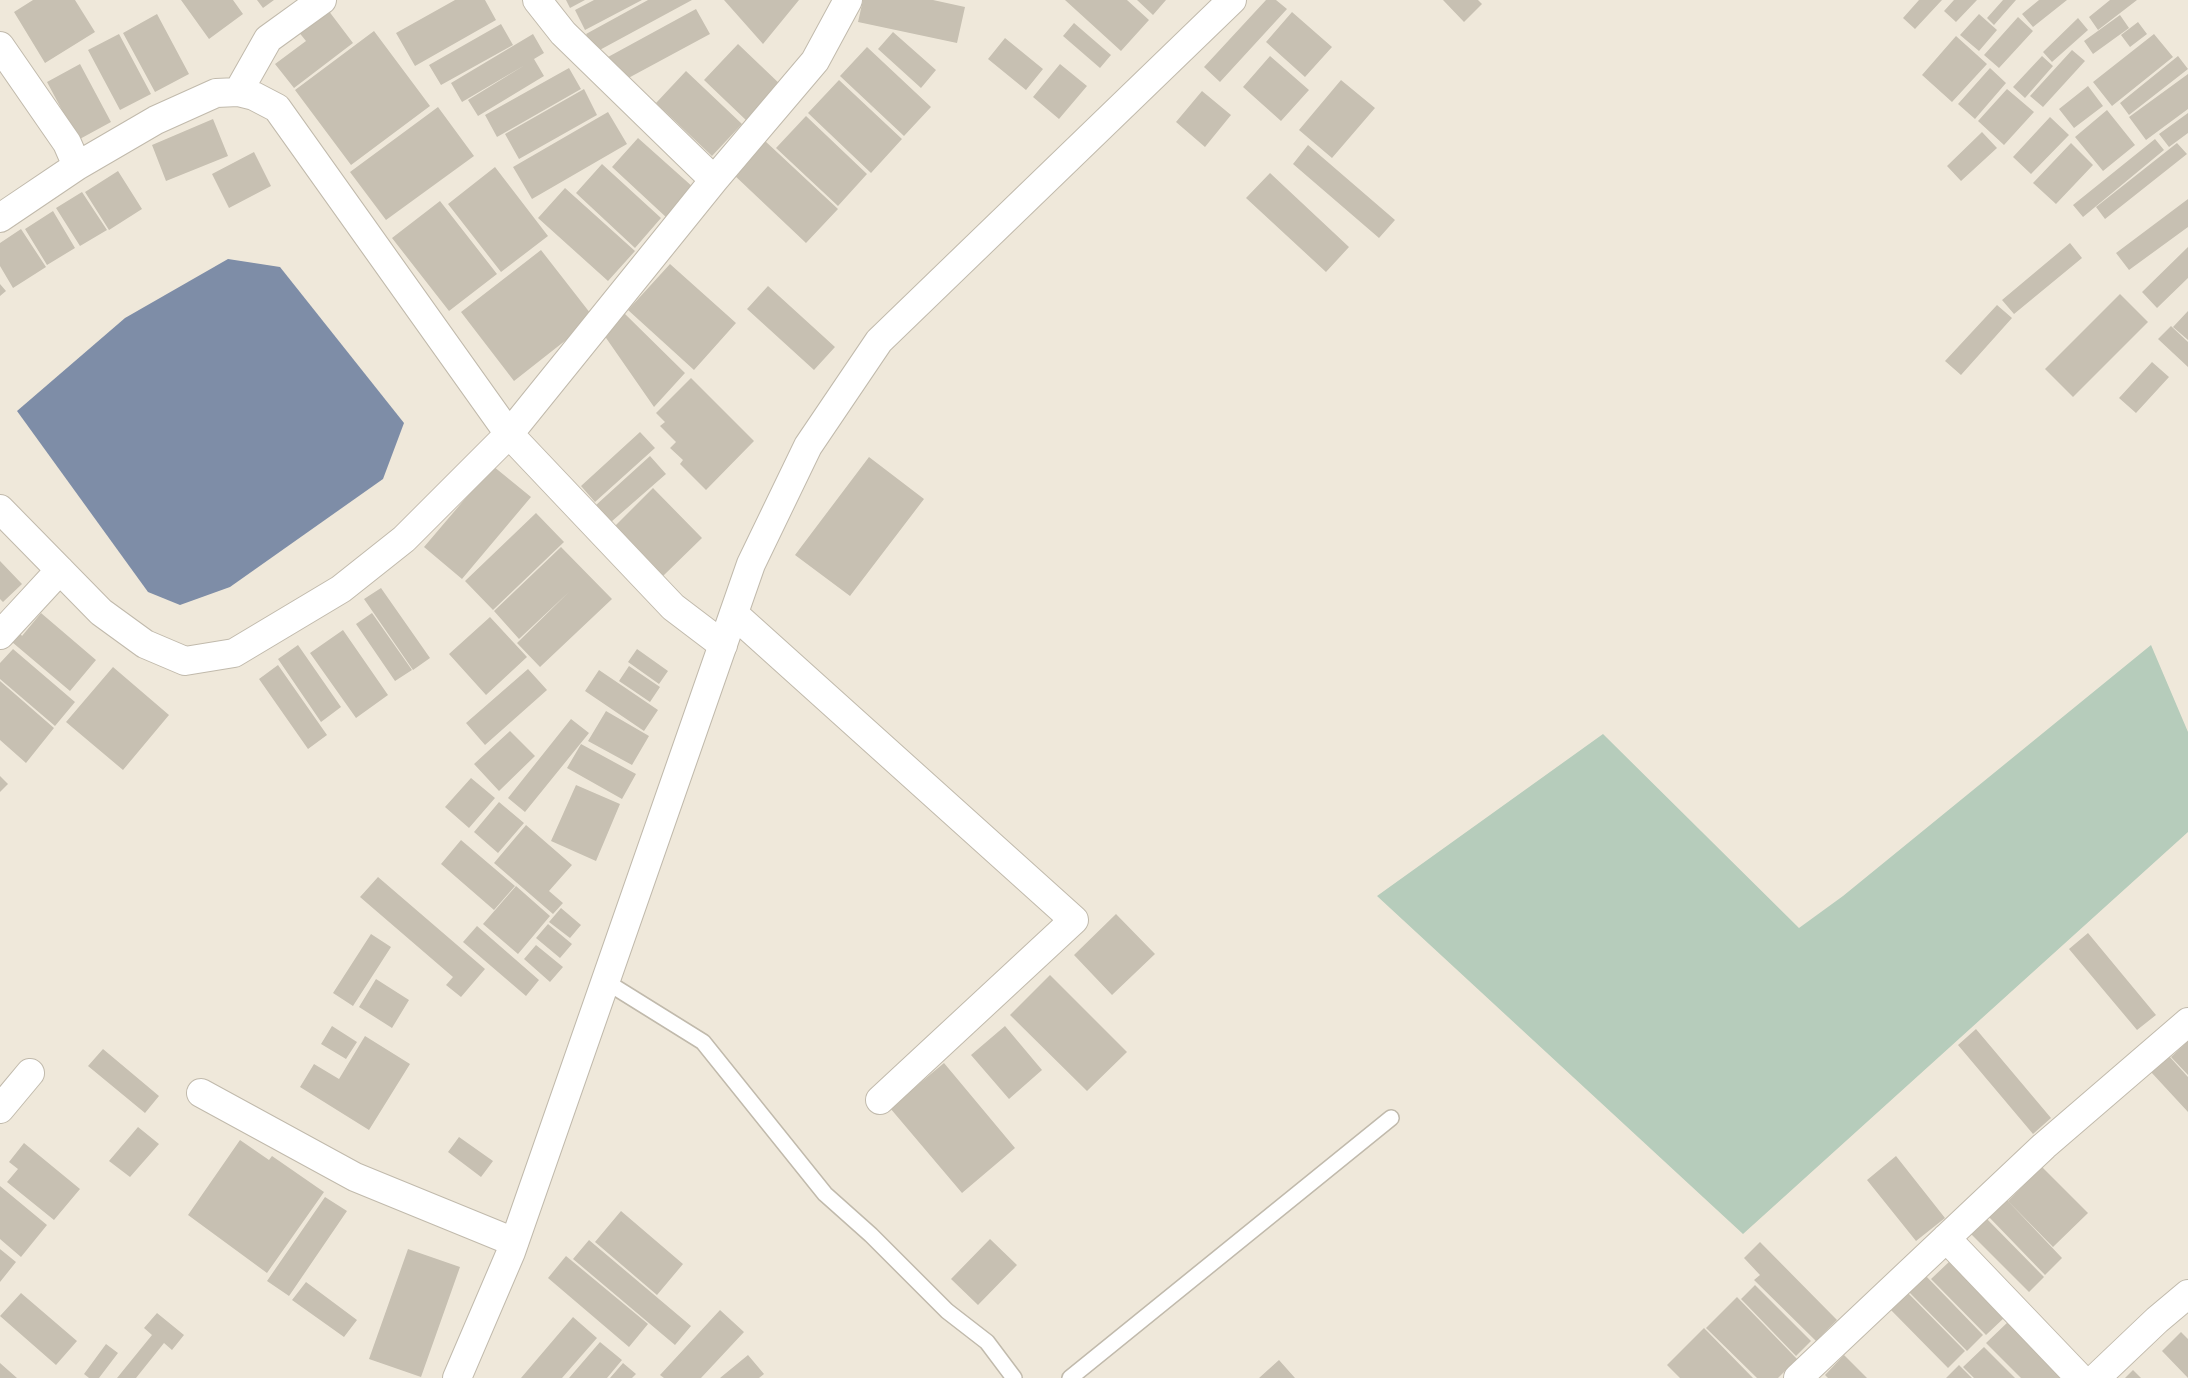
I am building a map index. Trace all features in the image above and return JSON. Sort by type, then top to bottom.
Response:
[{"type":"street","points":[[238,92],[268,39],[322,0]]},
{"type":"street","points":[[537,0],[563,33],[714,180]]},
{"type":"street","points":[[0,509],[101,612],[145,644],[185,662],[234,653],[341,589],[404,539],[509,434],[714,180],[815,61],[848,0]]},
{"type":"street","points":[[457,1378],[514,1242],[751,564],[808,446],[879,341],[1232,0]]},
{"type":"street","points":[[0,46],[67,143],[76,166]]},
{"type":"street","points":[[0,218],[76,166],[156,120],[216,92],[238,92],[254,96],[277,108],[509,434],[673,606],[722,645]]},
{"type":"street","points":[[0,634],[60,570]]},
{"type":"street","points":[[734,614],[1074,920],[880,1100]]},
{"type":"street","points":[[1798,1378],[2044,1146],[2188,1022]]},
{"type":"street","points":[[0,1109],[30,1073]]},
{"type":"street","points":[[201,1093],[355,1177],[514,1242]]},
{"type":"street","points":[[1946,1238],[2080,1378]]},
{"type":"street","points":[[2096,1378],[2157,1320],[2188,1294]]},
{"type":"lane","points":[[605,981],[703,1042],[825,1194],[871,1235],[947,1311],[987,1342],[1014,1378]]},
{"type":"lane","points":[[1070,1378],[1392,1118]]},
{"type":"green space","points":[[2151,645],[2188,732],[2188,832],[1743,1234],[1377,896],[1603,734],[1799,928],[1843,896]]},
{"type":"water","points":[[228,259],[280,267],[404,423],[383,479],[230,587],[180,605],[148,592],[17,411],[125,318]]},
{"type":"building","points":[[33,0],[75,0],[95,32],[45,63],[14,12]]},
{"type":"building","points":[[181,0],[233,0],[243,14],[209,39]]},
{"type":"building","points":[[257,0],[274,0],[263,8]]},
{"type":"building","points":[[455,0],[485,0],[496,20],[415,66],[396,33]]},
{"type":"building","points":[[566,0],[585,0],[570,8]]},
{"type":"building","points":[[594,0],[642,0],[585,30],[575,10]]},
{"type":"building","points":[[648,0],[692,0],[596,52],[586,34]]},
{"type":"building","points":[[724,0],[799,0],[763,44]]},
{"type":"building","points":[[863,0],[933,0],[965,7],[957,43],[858,22]]},
{"type":"building","points":[[1065,0],[1127,0],[1149,20],[1121,51]]},
{"type":"building","points":[[1137,0],[1166,0],[1153,15]]},
{"type":"building","points":[[1266,0],[1276,0],[1287,9],[1220,82],[1204,67]]},
{"type":"building","points":[[1443,0],[1478,0],[1482,4],[1464,22]]},
{"type":"building","points":[[1919,0],[1942,0],[1915,29],[1903,18]]},
{"type":"building","points":[[1954,0],[1977,0],[1956,22],[1944,11]]},
{"type":"building","points":[[2003,0],[2016,0],[1994,25],[1987,18]]},
{"type":"building","points":[[2039,0],[2067,0],[2033,27],[2022,14]]},
{"type":"building","points":[[2110,0],[2137,0],[2098,30],[2089,17]]},
{"type":"building","points":[[322,2],[353,43],[294,88],[275,64],[306,41],[293,25]]},
{"type":"building","points":[[696,9],[710,34],[621,82],[608,57]]},
{"type":"building","points":[[1292,12],[1332,47],[1305,77],[1266,42]]},
{"type":"building","points":[[157,14],[189,74],[155,92],[123,33]]},
{"type":"building","points":[[1979,14],[1997,30],[1979,51],[1960,35]]},
{"type":"building","points":[[2120,15],[2129,28],[2093,54],[2084,41]]},
{"type":"building","points":[[2018,17],[2033,31],[1999,68],[1984,55]]},
{"type":"building","points":[[2078,18],[2088,30],[2052,62],[2043,52]]},
{"type":"building","points":[[2138,22],[2147,34],[2130,47],[2121,35]]},
{"type":"building","points":[[1074,23],[1111,55],[1100,68],[1063,36]]},
{"type":"building","points":[[501,24],[513,45],[441,85],[429,65]]},
{"type":"building","points":[[374,31],[430,106],[351,165],[295,90]]},
{"type":"building","points":[[893,32],[936,70],[921,88],[878,49]]},
{"type":"building","points":[[119,34],[151,94],[120,110],[88,50]]},
{"type":"building","points":[[533,34],[544,53],[534,59],[544,76],[478,116],[468,100],[525,65],[462,102],[451,83]]},
{"type":"building","points":[[2154,34],[2173,57],[2112,106],[2093,82]]},
{"type":"building","points":[[1956,36],[1987,64],[1952,102],[1922,75]]},
{"type":"building","points":[[1005,38],[1043,69],[1026,90],[988,59]]},
{"type":"building","points":[[738,44],[782,86],[748,122],[704,80]]},
{"type":"building","points":[[867,47],[931,107],[904,136],[840,76]]},
{"type":"building","points":[[2072,50],[2085,61],[2043,107],[2030,96]]},
{"type":"building","points":[[1270,56],[1309,90],[1281,121],[1243,87]]},
{"type":"building","points":[[2042,56],[2053,66],[2025,98],[2013,87]]},
{"type":"building","points":[[2178,56],[2188,69],[2129,115],[2120,103]]},
{"type":"building","points":[[80,64],[111,122],[78,140],[47,82]]},
{"type":"building","points":[[1060,64],[1087,86],[1059,119],[1033,97]]},
{"type":"building","points":[[569,68],[581,89],[497,137],[485,115]]},
{"type":"building","points":[[1990,68],[2006,83],[1975,119],[1958,104]]},
{"type":"building","points":[[686,71],[742,124],[712,156],[656,103]]},
{"type":"building","points":[[2188,74],[2188,109],[2146,140],[2129,117]]},
{"type":"building","points":[[839,80],[902,139],[871,173],[808,113]]},
{"type":"building","points":[[1341,80],[1375,108],[1332,158],[1299,130]]},
{"type":"building","points":[[2088,86],[2103,106],[2074,128],[2059,109]]},
{"type":"building","points":[[584,89],[597,115],[519,159],[505,134]]},
{"type":"building","points":[[2007,89],[2034,112],[2004,145],[1978,121]]},
{"type":"building","points":[[1202,91],[1231,115],[1205,147],[1176,122]]},
{"type":"building","points":[[438,107],[474,156],[386,220],[350,172]]},
{"type":"building","points":[[2107,110],[2135,145],[2103,171],[2075,137]]},
{"type":"building","points":[[608,112],[627,144],[532,199],[513,167]]},
{"type":"building","points":[[2188,113],[2188,133],[2169,147],[2159,134]]},
{"type":"building","points":[[806,116],[867,174],[838,206],[776,148]]},
{"type":"building","points":[[2050,117],[2069,135],[2031,174],[2013,157]]},
{"type":"building","points":[[213,119],[228,156],[166,181],[152,145]]},
{"type":"building","points":[[1982,132],[1997,148],[1961,181],[1947,166]]},
{"type":"building","points":[[638,138],[694,188],[667,218],[612,167]]},
{"type":"building","points":[[2155,139],[2164,150],[2083,217],[2073,205]]},
{"type":"building","points":[[764,140],[838,209],[806,243],[733,174]]},
{"type":"building","points":[[2071,143],[2093,165],[2056,204],[2033,183]]},
{"type":"building","points":[[2177,143],[2187,154],[2105,219],[2096,207]]},
{"type":"building","points":[[1308,145],[1395,220],[1379,238],[1293,164]]},
{"type":"building","points":[[254,152],[271,186],[229,208],[212,174]]},
{"type":"building","points":[[602,164],[661,218],[635,248],[576,193]]},
{"type":"building","points":[[495,167],[548,236],[501,272],[448,204]]},
{"type":"building","points":[[118,171],[142,209],[109,230],[85,192]]},
{"type":"building","points":[[1270,173],[1349,247],[1326,272],[1246,198]]},
{"type":"building","points":[[565,188],[635,251],[608,281],[538,218]]},
{"type":"building","points":[[82,192],[107,230],[80,246],[56,208]]},
{"type":"building","points":[[2188,199],[2188,227],[2129,270],[2116,253]]},
{"type":"building","points":[[440,201],[497,274],[449,311],[392,238]]},
{"type":"building","points":[[53,211],[75,248],[47,265],[25,229]]},
{"type":"building","points":[[21,229],[46,267],[13,288],[0,266],[0,243]]},
{"type":"building","points":[[2070,243],[2082,258],[2014,314],[2002,300]]},
{"type":"building","points":[[2188,247],[2188,278],[2157,308],[2142,292]]},
{"type":"building","points":[[541,250],[594,318],[514,381],[461,312]]},
{"type":"building","points":[[670,264],[736,323],[694,370],[628,310]]},
{"type":"building","points":[[0,284],[6,291],[0,296]]},
{"type":"building","points":[[768,286],[835,347],[814,370],[747,309]]},
{"type":"building","points":[[2120,294],[2148,322],[2073,397],[2045,369]]},
{"type":"building","points":[[1997,305],[2012,318],[1961,375],[1945,361]]},
{"type":"building","points":[[2188,311],[2188,340],[2173,327]]},
{"type":"building","points":[[624,313],[685,373],[654,407],[604,335]]},
{"type":"building","points":[[2171,326],[2188,342],[2188,367],[2158,339]]},
{"type":"building","points":[[2152,362],[2169,377],[2136,413],[2119,398]]},
{"type":"building","points":[[691,378],[754,441],[706,490],[680,464],[683,460],[670,448],[676,442],[660,426],[665,422],[656,413]]},
{"type":"building","points":[[640,432],[655,448],[595,502],[581,486]]},
{"type":"building","points":[[650,456],[666,474],[611,522],[596,505]]},
{"type":"building","points":[[869,457],[924,499],[850,596],[795,555]]},
{"type":"building","points":[[493,466],[531,497],[462,579],[424,547]]},
{"type":"building","points":[[653,488],[702,538],[663,576],[614,527]]},
{"type":"building","points":[[536,513],[564,542],[493,610],[465,581]]},
{"type":"building","points":[[561,547],[612,599],[540,667],[517,643],[570,591],[519,639],[494,611]]},
{"type":"building","points":[[0,561],[22,584],[3,602],[0,599]]},
{"type":"building","points":[[381,588],[430,658],[413,670],[364,599]]},
{"type":"building","points":[[41,613],[96,660],[70,691],[12,642],[20,633],[22,636]]},
{"type":"building","points":[[372,613],[412,670],[395,681],[356,624]]},
{"type":"building","points":[[490,617],[527,657],[486,695],[449,654]]},
{"type":"building","points":[[343,630],[388,695],[356,718],[310,653]]},
{"type":"building","points":[[298,645],[341,707],[321,722],[278,659]]},
{"type":"building","points":[[13,649],[75,702],[55,726],[0,679],[0,663]]},
{"type":"building","points":[[637,649],[668,671],[659,684],[628,662]]},
{"type":"building","points":[[278,665],[327,735],[308,749],[259,679]]},
{"type":"building","points":[[629,666],[660,687],[650,702],[619,681]]},
{"type":"building","points":[[113,667],[169,715],[123,770],[66,722]]},
{"type":"building","points":[[528,669],[547,690],[485,745],[466,723]]},
{"type":"building","points":[[599,670],[658,710],[644,731],[585,691]]},
{"type":"building","points":[[0,681],[54,728],[26,763],[0,740]]},
{"type":"building","points":[[606,711],[649,736],[632,765],[588,741]]},
{"type":"building","points":[[571,719],[589,733],[525,812],[508,798]]},
{"type":"building","points":[[510,731],[535,756],[499,791],[474,764]]},
{"type":"building","points":[[581,744],[636,774],[622,799],[567,768]]},
{"type":"building","points":[[0,776],[8,784],[0,792]]},
{"type":"building","points":[[471,778],[495,798],[469,828],[445,807]]},
{"type":"building","points":[[576,785],[620,804],[596,861],[551,841]]},
{"type":"building","points":[[499,802],[524,823],[498,853],[474,832]]},
{"type":"building","points":[[526,825],[572,865],[549,891],[563,903],[553,914],[494,863]]},
{"type":"building","points":[[461,840],[515,886],[494,910],[441,864]]},
{"type":"building","points":[[378,877],[485,969],[461,997],[446,985],[453,977],[360,897]]},
{"type":"building","points":[[516,886],[550,916],[518,954],[483,924]]},
{"type":"building","points":[[561,908],[581,925],[570,938],[549,922]]},
{"type":"building","points":[[1116,914],[1155,954],[1112,995],[1074,955]]},
{"type":"building","points":[[548,924],[572,944],[560,958],[536,938]]},
{"type":"building","points":[[477,926],[539,980],[526,996],[463,942]]},
{"type":"building","points":[[2088,933],[2156,1015],[2137,1030],[2069,949]]},
{"type":"building","points":[[371,934],[391,947],[353,1006],[333,993]]},
{"type":"building","points":[[536,945],[563,967],[550,982],[524,959]]},
{"type":"building","points":[[1050,975],[1127,1052],[1087,1091],[1010,1015]]},
{"type":"building","points":[[376,979],[409,1000],[392,1028],[359,1007]]},
{"type":"building","points":[[332,1026],[357,1042],[346,1059],[321,1044]]},
{"type":"building","points":[[1005,1026],[1042,1070],[1009,1099],[971,1055]]},
{"type":"building","points":[[1976,1029],[2051,1118],[2033,1134],[1958,1045]]},
{"type":"building","points":[[365,1036],[410,1064],[369,1130],[300,1087],[314,1064],[339,1079]]},
{"type":"building","points":[[2188,1041],[2188,1075],[2171,1057]]},
{"type":"building","points":[[103,1049],[159,1096],[145,1113],[88,1066]]},
{"type":"building","points":[[2168,1055],[2188,1077],[2188,1112],[2151,1072]]},
{"type":"building","points":[[944,1063],[1015,1148],[962,1193],[890,1108]]},
{"type":"building","points":[[138,1127],[159,1144],[130,1177],[109,1161]]},
{"type":"building","points":[[459,1137],[493,1161],[481,1177],[448,1152]]},
{"type":"building","points":[[240,1140],[269,1160],[272,1156],[324,1192],[267,1273],[188,1215]]},
{"type":"building","points":[[24,1143],[80,1189],[54,1220],[7,1182],[18,1169],[9,1162]]},
{"type":"building","points":[[1896,1156],[1945,1218],[1916,1241],[1867,1180]]},
{"type":"building","points":[[2042,1167],[2088,1213],[2053,1247],[2008,1201]]},
{"type":"building","points":[[0,1186],[47,1225],[21,1257],[0,1239]]},
{"type":"building","points":[[325,1197],[347,1211],[289,1296],[267,1281]]},
{"type":"building","points":[[2006,1199],[2062,1258],[2045,1275],[1988,1216]]},
{"type":"building","points":[[621,1211],[683,1264],[657,1295],[595,1242]]},
{"type":"building","points":[[1987,1219],[2044,1277],[2029,1292],[1971,1234]]},
{"type":"building","points":[[990,1239],[1017,1265],[978,1305],[951,1279]]},
{"type":"building","points":[[589,1240],[691,1326],[675,1345],[573,1259]]},
{"type":"building","points":[[1760,1242],[1837,1320],[1816,1341],[1754,1280],[1760,1275],[1744,1258]]},
{"type":"building","points":[[0,1249],[16,1262],[0,1282]]},
{"type":"building","points":[[408,1249],[460,1267],[421,1377],[369,1359]]},
{"type":"building","points":[[566,1256],[648,1324],[629,1347],[548,1278]]},
{"type":"building","points":[[1950,1261],[2005,1317],[1986,1335],[1931,1279]]},
{"type":"building","points":[[1925,1275],[1983,1335],[1967,1351],[1909,1292]]},
{"type":"building","points":[[306,1282],[357,1320],[344,1337],[292,1300]]},
{"type":"building","points":[[1755,1285],[1811,1341],[1796,1356],[1741,1299]]},
{"type":"building","points":[[1904,1289],[1965,1351],[1948,1368],[1887,1306]]},
{"type":"building","points":[[21,1293],[77,1341],[56,1365],[0,1316]]},
{"type":"building","points":[[1737,1297],[1797,1359],[1778,1378],[1757,1378],[1706,1328]]},
{"type":"building","points":[[720,1310],[744,1332],[701,1378],[664,1378],[660,1375]]},
{"type":"building","points":[[157,1313],[184,1335],[172,1350],[164,1343],[136,1378],[117,1378],[152,1335],[144,1328]]},
{"type":"building","points":[[573,1317],[597,1338],[562,1378],[521,1378]]},
{"type":"building","points":[[2009,1321],[2065,1378],[2021,1378],[1986,1343]]},
{"type":"building","points":[[1704,1328],[1753,1378],[1680,1378],[1667,1365]]},
{"type":"building","points":[[2181,1332],[2188,1339],[2188,1378],[2162,1351]]},
{"type":"building","points":[[600,1342],[622,1360],[607,1378],[569,1378]]},
{"type":"building","points":[[106,1344],[118,1353],[99,1378],[89,1378],[84,1374]]},
{"type":"building","points":[[1984,1347],[2015,1378],[1974,1378],[1963,1367]]},
{"type":"building","points":[[748,1355],[764,1374],[759,1378],[720,1378]]},
{"type":"building","points":[[1844,1355],[1867,1378],[1828,1378],[1825,1375]]},
{"type":"building","points":[[1279,1360],[1295,1378],[1259,1378]]},
{"type":"building","points":[[0,1363],[17,1378],[0,1378]]},
{"type":"building","points":[[623,1363],[636,1374],[632,1378],[610,1378]]},
{"type":"building","points":[[1959,1365],[1972,1378],[1946,1378]]},
{"type":"building","points":[[2133,1370],[2141,1378],[2125,1378]]}]
